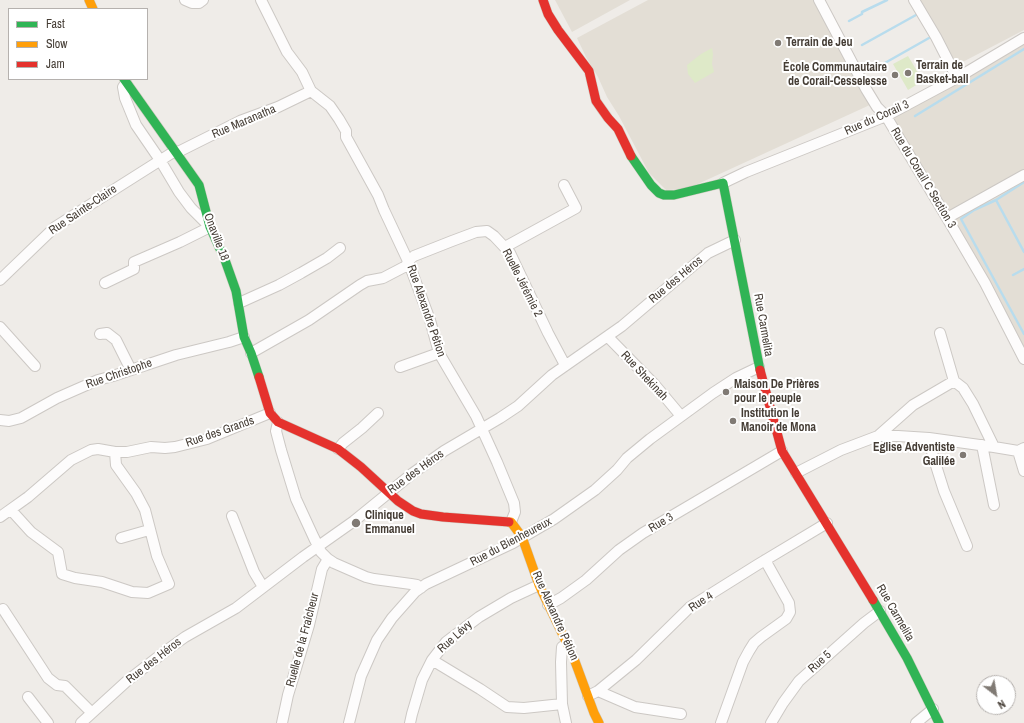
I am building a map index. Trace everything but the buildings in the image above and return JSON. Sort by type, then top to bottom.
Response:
[{"type":"street","points":[[185,0],[192,3],[199,3],[203,0]]},
{"type":"street","name":"Rue Alexandre Pétion","points":[[261,0],[287,52],[302,72],[311,91],[330,106],[346,131],[346,137],[372,183],[408,261],[430,320],[439,353],[483,428],[514,503],[514,516],[511,522],[522,538],[539,585],[573,656],[599,723]]},
{"type":"street","points":[[543,0],[548,14],[558,30],[589,71],[596,101],[605,115],[618,129],[631,156],[651,185],[659,193],[674,196],[702,190],[723,183]]},
{"type":"street","name":"Rue du Corail C Section 3","points":[[819,0],[866,89],[877,107],[886,116],[948,218],[985,283],[1024,359]]},
{"type":"street","points":[[914,0],[936,37],[957,78]]},
{"type":"street","name":"Rue du Corail 3","points":[[723,183],[746,172],[886,116],[957,78],[1024,38]]},
{"type":"street","points":[[105,283],[134,269],[134,262],[210,227],[183,198],[160,160],[136,125],[125,98],[125,81]]},
{"type":"street","name":"Onaville 18","points":[[125,81],[199,185],[210,227],[225,260],[236,292],[244,337],[251,353],[270,413]]},
{"type":"street","name":"Rue Maranatha","points":[[176,152],[240,121],[278,107],[311,91]]},
{"type":"street","name":"Rue Sainte-Claire","points":[[0,279],[55,227],[160,160],[176,152]]},
{"type":"street","points":[[948,218],[1024,175]]},
{"type":"street","name":"Rue Carmelita","points":[[723,183],[759,367],[782,451],[880,611],[907,658],[939,723]]},
{"type":"street","points":[[506,247],[576,208],[564,185]]},
{"type":"street","name":"Ruelle Jérémie 2","points":[[251,353],[309,320],[367,281],[383,278],[393,274],[406,266],[408,261],[414,256],[458,238],[487,231],[506,247],[565,365]]},
{"type":"street","name":"Rue des Héros","points":[[81,723],[127,681],[167,650],[185,637],[236,608],[318,546],[354,521],[389,492],[444,451],[518,406],[565,365],[608,337],[708,253],[734,240]]},
{"type":"street","points":[[239,303],[301,274],[340,248]]},
{"type":"street","points":[[0,327],[35,366]]},
{"type":"street","points":[[100,334],[107,333],[116,340],[131,370]]},
{"type":"street","points":[[940,333],[954,381],[963,388],[994,447]]},
{"type":"street","name":"Rue Christophe","points":[[0,420],[15,421],[90,382],[176,355],[230,342],[244,337]]},
{"type":"street","name":"Rue Shekinah","points":[[608,337],[655,386],[681,416]]},
{"type":"street","points":[[400,367],[439,353]]},
{"type":"street","name":"Rue du Bienheureux","points":[[349,723],[362,676],[377,640],[392,618],[420,588],[522,538],[554,520],[595,490],[636,451],[681,416],[736,378],[759,367]]},
{"type":"street","points":[[878,436],[913,405],[954,381]]},
{"type":"street","points":[[270,413],[278,422],[296,432],[324,442],[338,449],[398,501],[406,507],[421,514],[511,522]]},
{"type":"street","name":"Rue des Grands","points":[[0,517],[28,497],[71,460],[81,454],[98,449],[115,452],[127,452],[151,447],[165,448],[185,444],[207,439],[270,413]]},
{"type":"street","points":[[338,449],[342,443],[362,428],[378,413]]},
{"type":"street","points":[[278,422],[276,431],[296,499],[318,546],[328,559],[366,577],[417,585],[420,588]]},
{"type":"street","points":[[796,473],[841,450],[878,436],[929,438],[1021,450],[1024,471]]},
{"type":"street","points":[[929,438],[944,491],[967,546]]},
{"type":"street","points":[[982,445],[994,505]]},
{"type":"street","name":"Rue 3","points":[[548,605],[586,580],[619,550],[643,534],[782,451]]},
{"type":"street","points":[[11,510],[32,532],[58,552],[62,574],[75,578],[102,582],[132,592],[148,593],[169,584],[157,556],[145,510],[136,493],[116,465],[115,452]]},
{"type":"street","points":[[232,516],[254,572],[263,587]]},
{"type":"street","name":"Rue 4","points":[[588,696],[598,691],[646,652],[690,607],[827,523]]},
{"type":"street","points":[[121,538],[149,530]]},
{"type":"street","name":"Ruelle de la Fraîcheur","points":[[282,723],[288,695],[309,625],[322,569],[328,559]]},
{"type":"street","points":[[721,723],[743,662],[749,650],[761,637],[786,619],[790,612],[789,603],[765,560]]},
{"type":"street","name":"Rue Lévy","points":[[410,723],[422,680],[432,660],[446,642],[479,616],[511,598],[539,585]]},
{"type":"street","points":[[3,609],[48,678],[57,684],[65,686],[92,713]]},
{"type":"street","name":"Rue 5","points":[[771,723],[782,703],[799,681],[880,611]]},
{"type":"street","points":[[566,644],[562,647],[561,662],[562,704],[566,723]]},
{"type":"street","points":[[432,660],[507,706],[530,707],[562,704]]},
{"type":"street","points":[[598,691],[635,707],[681,714]]},
{"type":"street","points":[[28,697],[48,723]]},
{"type":"street","points":[[916,723],[933,709]]},
{"type":"shaded area","points":[[555,0],[630,0],[572,32]]},
{"type":"shaded area","points":[[648,0],[816,0],[872,104],[687,189],[666,190],[649,173],[619,116],[607,97],[577,38]]},
{"type":"shaded area","points":[[920,0],[1024,0],[1024,30],[955,66]]},
{"type":"shaded area","points":[[1024,37],[1024,171],[949,213],[890,113]]},
{"type":"shaded area","points":[[1024,177],[1024,354],[950,218]]},
{"type":"green space","points":[[712,48],[712,64],[714,72],[695,83],[688,74],[687,65],[701,54]]},
{"type":"green space","name":"Terrain de Basket-ball","points":[[908,56],[923,81],[908,90],[893,64]]},
{"type":"waterway","points":[[849,21],[862,14],[862,12],[887,0]]},
{"type":"waterway","points":[[862,45],[916,15]]},
{"type":"waterway","points":[[876,68],[929,38]]},
{"type":"waterway","points":[[915,116],[1024,49]]},
{"type":"waterway","points":[[1024,182],[996,200],[974,210],[961,219],[1024,334]]},
{"type":"waterway","points":[[996,200],[1024,252]]},
{"type":"waterway","points":[[1013,275],[1024,269]]},
{"type":"traffic: fast","points":[[125,80],[199,185],[210,227],[225,260],[236,291],[244,337],[259,377]]},
{"type":"traffic: fast","points":[[631,156],[651,185],[659,193],[664,195],[674,195],[723,183],[760,370]]},
{"type":"traffic: fast","points":[[873,600],[907,658],[939,723]]},
{"type":"traffic: slow","points":[[89,0],[93,8]]},
{"type":"traffic: slow","points":[[509,522],[511,522],[522,537],[539,585],[573,656],[599,723]]},
{"type":"traffic: jam","points":[[543,0],[548,14],[558,30],[589,71],[596,101],[618,129],[631,156]]},
{"type":"traffic: jam","points":[[760,370],[782,451],[873,600]]},
{"type":"traffic: jam","points":[[259,377],[270,413],[278,422],[338,449],[361,467],[398,501],[413,511],[421,514],[443,517],[509,522]]},
{"type":"place","name":"Terrain de Jeu","points":[[778,43]]},
{"type":"place","name":"Terrain de Basket-ball","points":[[908,73]]},
{"type":"place","name":"École Communautaire de Corail-Cesselesse","points":[[895,75]]},
{"type":"place","name":"Maison De Prières pour le peuple","points":[[726,392]]},
{"type":"place","name":"Institution le Manoir de Mona","points":[[733,421]]},
{"type":"place","name":"Eglise Adventiste Galilée","points":[[963,455]]},
{"type":"place","name":"Clinique Emmanuel","points":[[356,523]]}]
